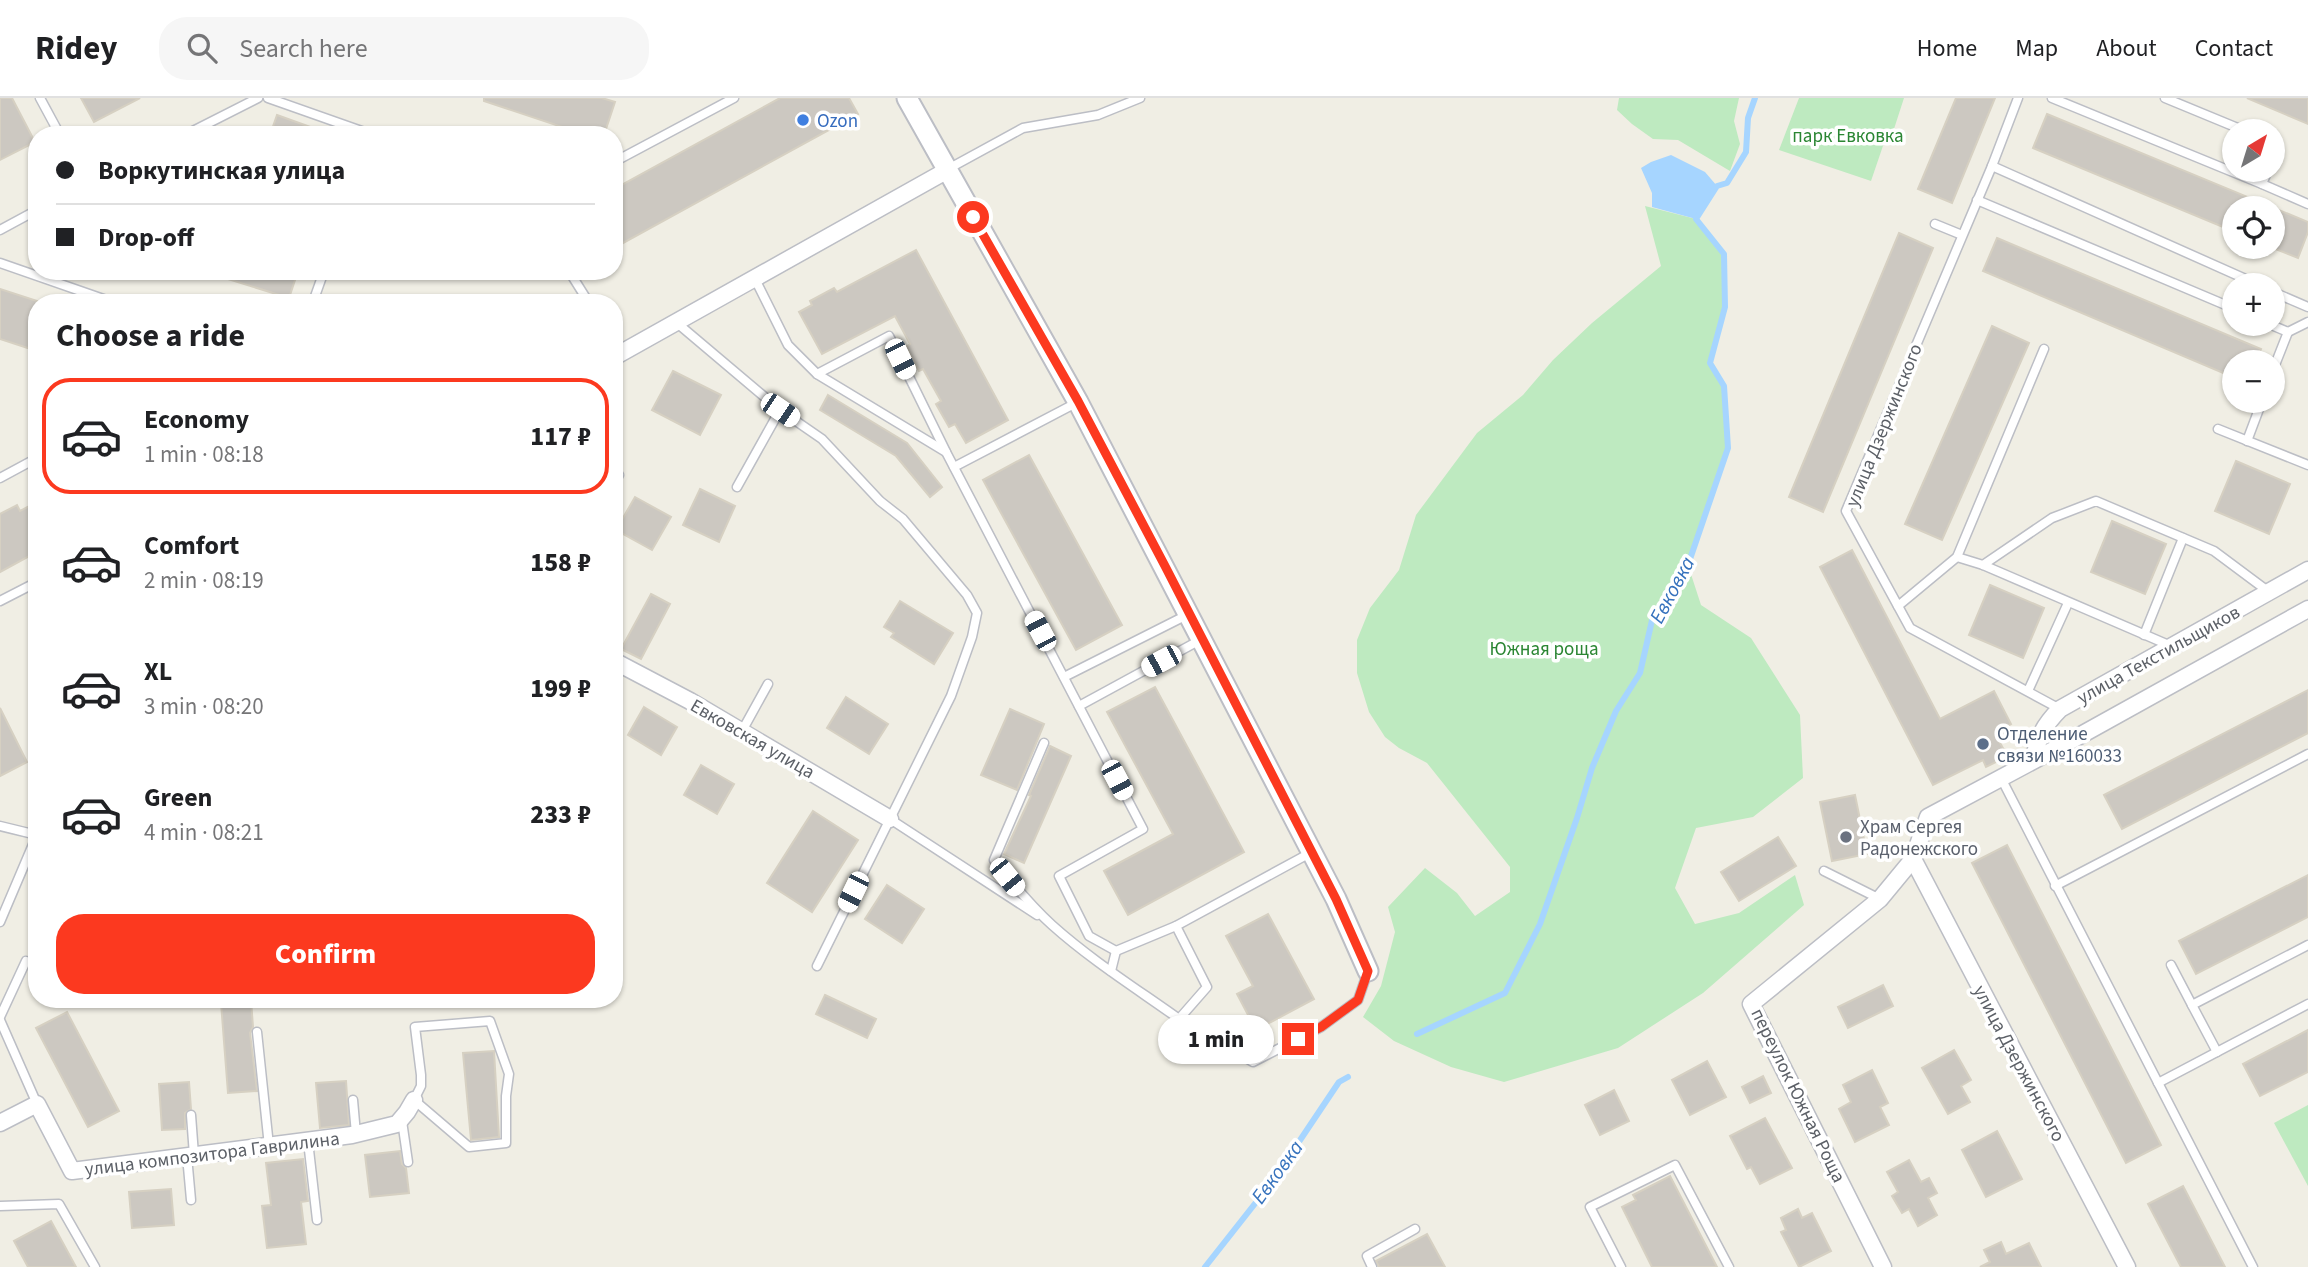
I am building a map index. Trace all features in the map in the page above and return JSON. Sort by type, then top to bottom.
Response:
[{"type":"street","points":[[907,98],[1078,401],[1312,852],[1368,971]]},
{"type":"street","points":[[623,350],[677,323],[946,170]]},
{"type":"street","name":"улица Текстильщиков","points":[[2034,760],[2037,741],[2045,724],[2060,709],[2308,570]]},
{"type":"street","name":"улица Текстильщиков","points":[[1913,859],[1928,817],[2308,609]]},
{"type":"street","name":"Евковская улица","points":[[623,666],[742,731],[890,819]]},
{"type":"street","name":"переулок Южная Роща","points":[[1883,1267],[1751,1004],[1881,899],[1913,859]]},
{"type":"street","name":"улица Дзержинского","points":[[1913,859],[2127,1267]]},
{"type":"street","points":[[401,1118],[414,1100]]},
{"type":"street","points":[[0,1123],[37,1104]]},
{"type":"street","name":"улица композитора Гаврилина","points":[[37,1104],[72,1171],[356,1134],[397,1124],[401,1118]]},
{"type":"lane","points":[[40,98],[55,126]]},
{"type":"lane","points":[[202,126],[258,98]]},
{"type":"lane","points":[[268,98],[347,126]]},
{"type":"lane","points":[[623,158],[734,98]]},
{"type":"lane","points":[[946,170],[1023,128],[1098,115],[1140,98]]},
{"type":"lane","name":"улица Дзержинского","points":[[2018,98],[1992,166],[1846,511],[1910,628],[2060,709]]},
{"type":"lane","points":[[2052,98],[2308,204]]},
{"type":"lane","points":[[2165,98],[2222,122]]},
{"type":"lane","points":[[1992,166],[2232,273]]},
{"type":"lane","points":[[1977,200],[2222,304]]},
{"type":"lane","points":[[0,230],[28,215]]},
{"type":"lane","points":[[1935,224],[1962,235]]},
{"type":"lane","points":[[0,263],[28,273]]},
{"type":"lane","points":[[755,279],[789,345],[817,374],[946,452]]},
{"type":"lane","points":[[49,280],[89,294]]},
{"type":"lane","points":[[2285,297],[2308,307]]},
{"type":"lane","points":[[2281,350],[2288,332],[2308,322]]},
{"type":"lane","points":[[677,323],[780,410],[822,439],[880,501],[903,519],[967,595],[977,613],[972,637],[951,696],[817,966]]},
{"type":"lane","points":[[817,374],[889,336],[946,452],[1143,829],[1059,876],[1089,936],[1116,951]]},
{"type":"lane","points":[[1898,606],[1957,557],[2043,349]]},
{"type":"lane","points":[[954,467],[1078,401]]},
{"type":"lane","points":[[737,487],[780,410]]},
{"type":"lane","points":[[2247,441],[2258,413]]},
{"type":"lane","points":[[2218,429],[2308,465]]},
{"type":"lane","points":[[0,478],[28,463]]},
{"type":"lane","points":[[1983,565],[2052,518],[2096,501],[2214,551],[2269,592]]},
{"type":"lane","points":[[2144,635],[2183,538]]},
{"type":"lane","points":[[1957,557],[1983,565],[2171,647]]},
{"type":"lane","points":[[0,601],[28,587]]},
{"type":"lane","points":[[2028,691],[2068,603]]},
{"type":"lane","points":[[1064,677],[1190,614]]},
{"type":"lane","points":[[1079,706],[1203,639]]},
{"type":"lane","points":[[742,731],[768,684]]},
{"type":"lane","points":[[1044,743],[994,860],[1020,893],[1051,925]]},
{"type":"lane","points":[[2055,886],[2308,754]]},
{"type":"lane","points":[[2001,778],[2253,1267]]},
{"type":"lane","points":[[890,819],[1051,925],[1179,1019],[1254,1062],[1321,1027],[1358,1000],[1368,971]]},
{"type":"lane","points":[[0,826],[28,833]]},
{"type":"lane","points":[[1116,951],[1176,926],[1312,852]]},
{"type":"lane","points":[[0,922],[28,856]]},
{"type":"lane","points":[[1824,871],[1881,899]]},
{"type":"lane","points":[[1176,926],[1207,987],[1179,1019]]},
{"type":"lane","points":[[2192,1005],[2308,945]]},
{"type":"lane","points":[[1111,971],[1116,951]]},
{"type":"lane","points":[[26,961],[0,1018],[37,1104]]},
{"type":"lane","points":[[2171,965],[2217,1052]]},
{"type":"lane","points":[[2158,1083],[2308,1004]]},
{"type":"lane","points":[[490,1021],[509,1074],[506,1143],[468,1147],[414,1100],[421,1086],[415,1027],[490,1021]]},
{"type":"lane","points":[[257,1032],[269,1146]]},
{"type":"lane","points":[[352,1100],[356,1134]]},
{"type":"lane","points":[[191,1115],[191,1200]]},
{"type":"lane","points":[[401,1118],[408,1162]]},
{"type":"lane","points":[[308,1141],[317,1220]]},
{"type":"lane","points":[[1621,1267],[1590,1207],[1675,1165],[1729,1267]]},
{"type":"lane","points":[[0,1206],[59,1204],[95,1267]]},
{"type":"lane","points":[[1372,1267],[1367,1256],[1415,1229]]},
{"type":"green space","points":[[1619,98],[1739,98],[1734,121],[1740,144],[1730,171],[1678,140],[1653,139],[1617,110]]},
{"type":"green space","name":"парк Евковка","points":[[1799,98],[1904,98],[1893,132],[1886,137],[1871,181],[1779,150]]},
{"type":"green space","name":"Южная роща","points":[[1645,206],[1696,219],[1724,254],[1725,307],[1710,363],[1724,386],[1728,448],[1688,565],[1701,605],[1751,638],[1800,715],[1803,778],[1753,817],[1696,828],[1675,888],[1695,924],[1739,913],[1795,875],[1804,905],[1703,993],[1618,1048],[1504,1082],[1451,1067],[1394,1041],[1363,1017],[1381,986],[1395,932],[1388,907],[1425,868],[1457,893],[1475,916],[1510,892],[1510,867],[1427,763],[1385,737],[1369,712],[1357,673],[1357,640],[1370,608],[1399,570],[1416,515],[1477,433],[1523,395],[1553,360],[1592,323],[1661,266]]},
{"type":"green space","points":[[2308,1105],[2308,1186],[2274,1123]]},
{"type":"water","points":[[1671,155],[1705,172],[1717,186],[1696,219],[1652,207],[1652,193],[1641,168]]},
{"type":"building","points":[[0,98],[12,98],[28,129],[28,146],[0,160]]},
{"type":"building","points":[[81,98],[140,98],[94,122]]},
{"type":"building","points":[[484,98],[602,98],[615,102],[607,126],[559,126],[484,101]]},
{"type":"building","points":[[780,98],[849,98],[858,114],[623,243],[623,184]]},
{"type":"building","points":[[1956,98],[1995,98],[1952,203],[1918,189]]},
{"type":"building","points":[[2247,98],[2308,98],[2308,124]]},
{"type":"building","points":[[2047,114],[2245,196],[2222,196],[2222,227],[2033,148]]},
{"type":"building","points":[[277,115],[308,126],[273,126]]},
{"type":"building","points":[[2285,212],[2308,222],[2308,232],[2298,258],[2285,253]]},
{"type":"building","points":[[1899,233],[1933,248],[1823,512],[1789,497]]},
{"type":"building","points":[[1997,238],[2222,333],[2222,336],[2230,336],[2261,349],[2222,350],[2222,372],[1983,271]]},
{"type":"building","points":[[916,250],[1008,420],[966,443],[955,424],[949,427],[936,404],[941,401],[923,369],[919,371],[906,347],[910,344],[895,316],[822,354],[799,312],[812,305],[810,301],[834,288],[837,292]]},
{"type":"building","points":[[231,280],[295,280],[290,294],[276,294]]},
{"type":"building","points":[[0,289],[28,298],[28,348],[0,339]]},
{"type":"building","points":[[1992,326],[2029,343],[1942,540],[1905,524]]},
{"type":"building","points":[[673,371],[721,395],[700,435],[652,410]]},
{"type":"building","points":[[828,395],[907,443],[942,487],[930,497],[896,456],[820,410]]},
{"type":"building","points":[[1029,455],[1122,625],[1076,650],[983,480]]},
{"type":"building","points":[[2236,461],[2290,484],[2269,534],[2215,511]]},
{"type":"building","points":[[700,489],[735,506],[719,542],[683,525]]},
{"type":"building","points":[[635,497],[671,517],[652,550],[623,534],[623,518]]},
{"type":"building","points":[[17,505],[20,511],[28,507],[28,557],[0,572],[0,514]]},
{"type":"building","points":[[2112,521],[2166,544],[2145,594],[2091,572]]},
{"type":"building","points":[[1852,550],[1940,719],[1994,691],[2011,724],[2004,728],[2008,737],[1999,741],[2004,750],[1997,753],[2000,760],[1986,767],[1983,760],[1933,785],[1820,567]]},
{"type":"building","points":[[1990,585],[2044,608],[2023,658],[1969,635]]},
{"type":"building","points":[[651,594],[670,604],[641,659],[623,650]]},
{"type":"building","points":[[900,601],[953,633],[934,664],[891,637],[894,633],[884,627]]},
{"type":"building","points":[[1155,687],[1244,852],[1128,915],[1104,871],[1173,834],[1107,712]]},
{"type":"building","points":[[2308,690],[2308,733],[2122,829],[2104,795]]},
{"type":"building","points":[[846,697],[888,724],[869,754],[827,728]]},
{"type":"building","points":[[644,707],[677,727],[661,755],[628,735]]},
{"type":"building","points":[[0,708],[27,762],[0,776]]},
{"type":"building","points":[[1010,709],[1044,724],[1017,790],[981,775]]},
{"type":"building","points":[[1050,746],[1071,756],[1024,863],[1004,854],[1031,796],[1029,795]]},
{"type":"building","points":[[701,765],[734,784],[717,814],[684,795]]},
{"type":"building","points":[[1855,795],[1867,854],[1832,861],[1820,802]]},
{"type":"building","points":[[813,811],[858,840],[812,912],[767,883]]},
{"type":"building","points":[[1778,837],[1796,866],[1739,901],[1721,872]]},
{"type":"building","points":[[2007,845],[2161,1145],[2126,1163],[1972,863]]},
{"type":"building","points":[[2308,875],[2308,917],[2196,974],[2179,941]]},
{"type":"building","points":[[887,885],[924,909],[902,943],[865,919]]},
{"type":"building","points":[[1268,914],[1314,999],[1256,1030],[1237,994],[1253,986],[1226,936]]},
{"type":"building","points":[[1883,985],[1893,1006],[1848,1028],[1838,1007]]},
{"type":"building","points":[[825,995],[876,1019],[867,1038],[816,1014]]},
{"type":"building","points":[[221,1008],[252,1008],[253,1027],[250,1033],[257,1091],[228,1093]]},
{"type":"building","points":[[67,1012],[119,1111],[88,1127],[36,1028]]},
{"type":"building","points":[[2308,1030],[2308,1072],[2260,1096],[2243,1064]]},
{"type":"building","points":[[1954,1050],[1971,1080],[1961,1086],[1970,1102],[1948,1114],[1922,1068]]},
{"type":"building","points":[[494,1051],[499,1137],[471,1140],[463,1053]]},
{"type":"building","points":[[1707,1061],[1726,1097],[1690,1115],[1672,1080]]},
{"type":"building","points":[[1872,1070],[1888,1103],[1880,1107],[1889,1125],[1855,1142],[1839,1109],[1851,1102],[1843,1085]]},
{"type":"building","points":[[1763,1076],[1771,1093],[1750,1103],[1742,1087]]},
{"type":"building","points":[[346,1081],[349,1125],[320,1128],[316,1083]]},
{"type":"building","points":[[189,1082],[191,1109],[185,1113],[185,1129],[162,1130],[159,1084]]},
{"type":"building","points":[[1614,1090],[1629,1121],[1600,1135],[1585,1105]]},
{"type":"building","points":[[1765,1118],[1792,1168],[1760,1184],[1751,1167],[1747,1169],[1730,1136]]},
{"type":"building","points":[[1997,1131],[2022,1179],[1986,1197],[1962,1150]]},
{"type":"building","points":[[400,1151],[402,1164],[406,1168],[409,1193],[370,1197],[365,1155]]},
{"type":"building","points":[[303,1159],[308,1201],[301,1202],[306,1244],[267,1248],[262,1206],[271,1205],[266,1163]]},
{"type":"building","points":[[1909,1160],[1921,1182],[1929,1178],[1937,1193],[1928,1198],[1937,1215],[1918,1226],[1909,1209],[1902,1213],[1892,1196],[1898,1192],[1887,1172]]},
{"type":"building","points":[[1670,1176],[1717,1267],[1652,1267],[1622,1207],[1636,1200],[1633,1195]]},
{"type":"building","points":[[2183,1186],[2225,1267],[2181,1267],[2148,1204]]},
{"type":"building","points":[[171,1189],[174,1225],[132,1228],[129,1192]]},
{"type":"building","points":[[1798,1209],[1802,1218],[1812,1213],[1831,1251],[1799,1267],[1781,1232],[1786,1230],[1781,1218]]},
{"type":"building","points":[[51,1221],[76,1267],[28,1267],[14,1241]]},
{"type":"building","points":[[1427,1234],[1445,1267],[1379,1267],[1376,1261]]},
{"type":"building","points":[[2001,1242],[2006,1254],[2029,1243],[2041,1267],[1980,1267],[1990,1262],[1984,1250]]},
{"type":"waterway","name":"Евковка","points":[[1417,1034],[1505,993],[1540,924],[1592,768],[1616,711],[1640,673],[1653,616],[1688,565],[1728,448],[1724,386],[1710,363],[1725,307],[1724,254],[1696,219],[1717,186],[1727,183],[1746,152],[1748,118],[1755,98]]},
{"type":"waterway","name":"Евковка","points":[[1205,1267],[1272,1182],[1339,1082],[1348,1077]]},
{"type":"place","name":"Ozon","points":[[803,120]]},
{"type":"place","name":"Отделение связи №160033","points":[[1983,744]]},
{"type":"place","name":"Храм Сергея Радонежского","points":[[1846,837]]},
{"type":"route","points":[[973,217],[1078,401],[1165,566],[1336,899],[1368,971],[1358,1000],[1321,1027],[1298,1039]]}]
